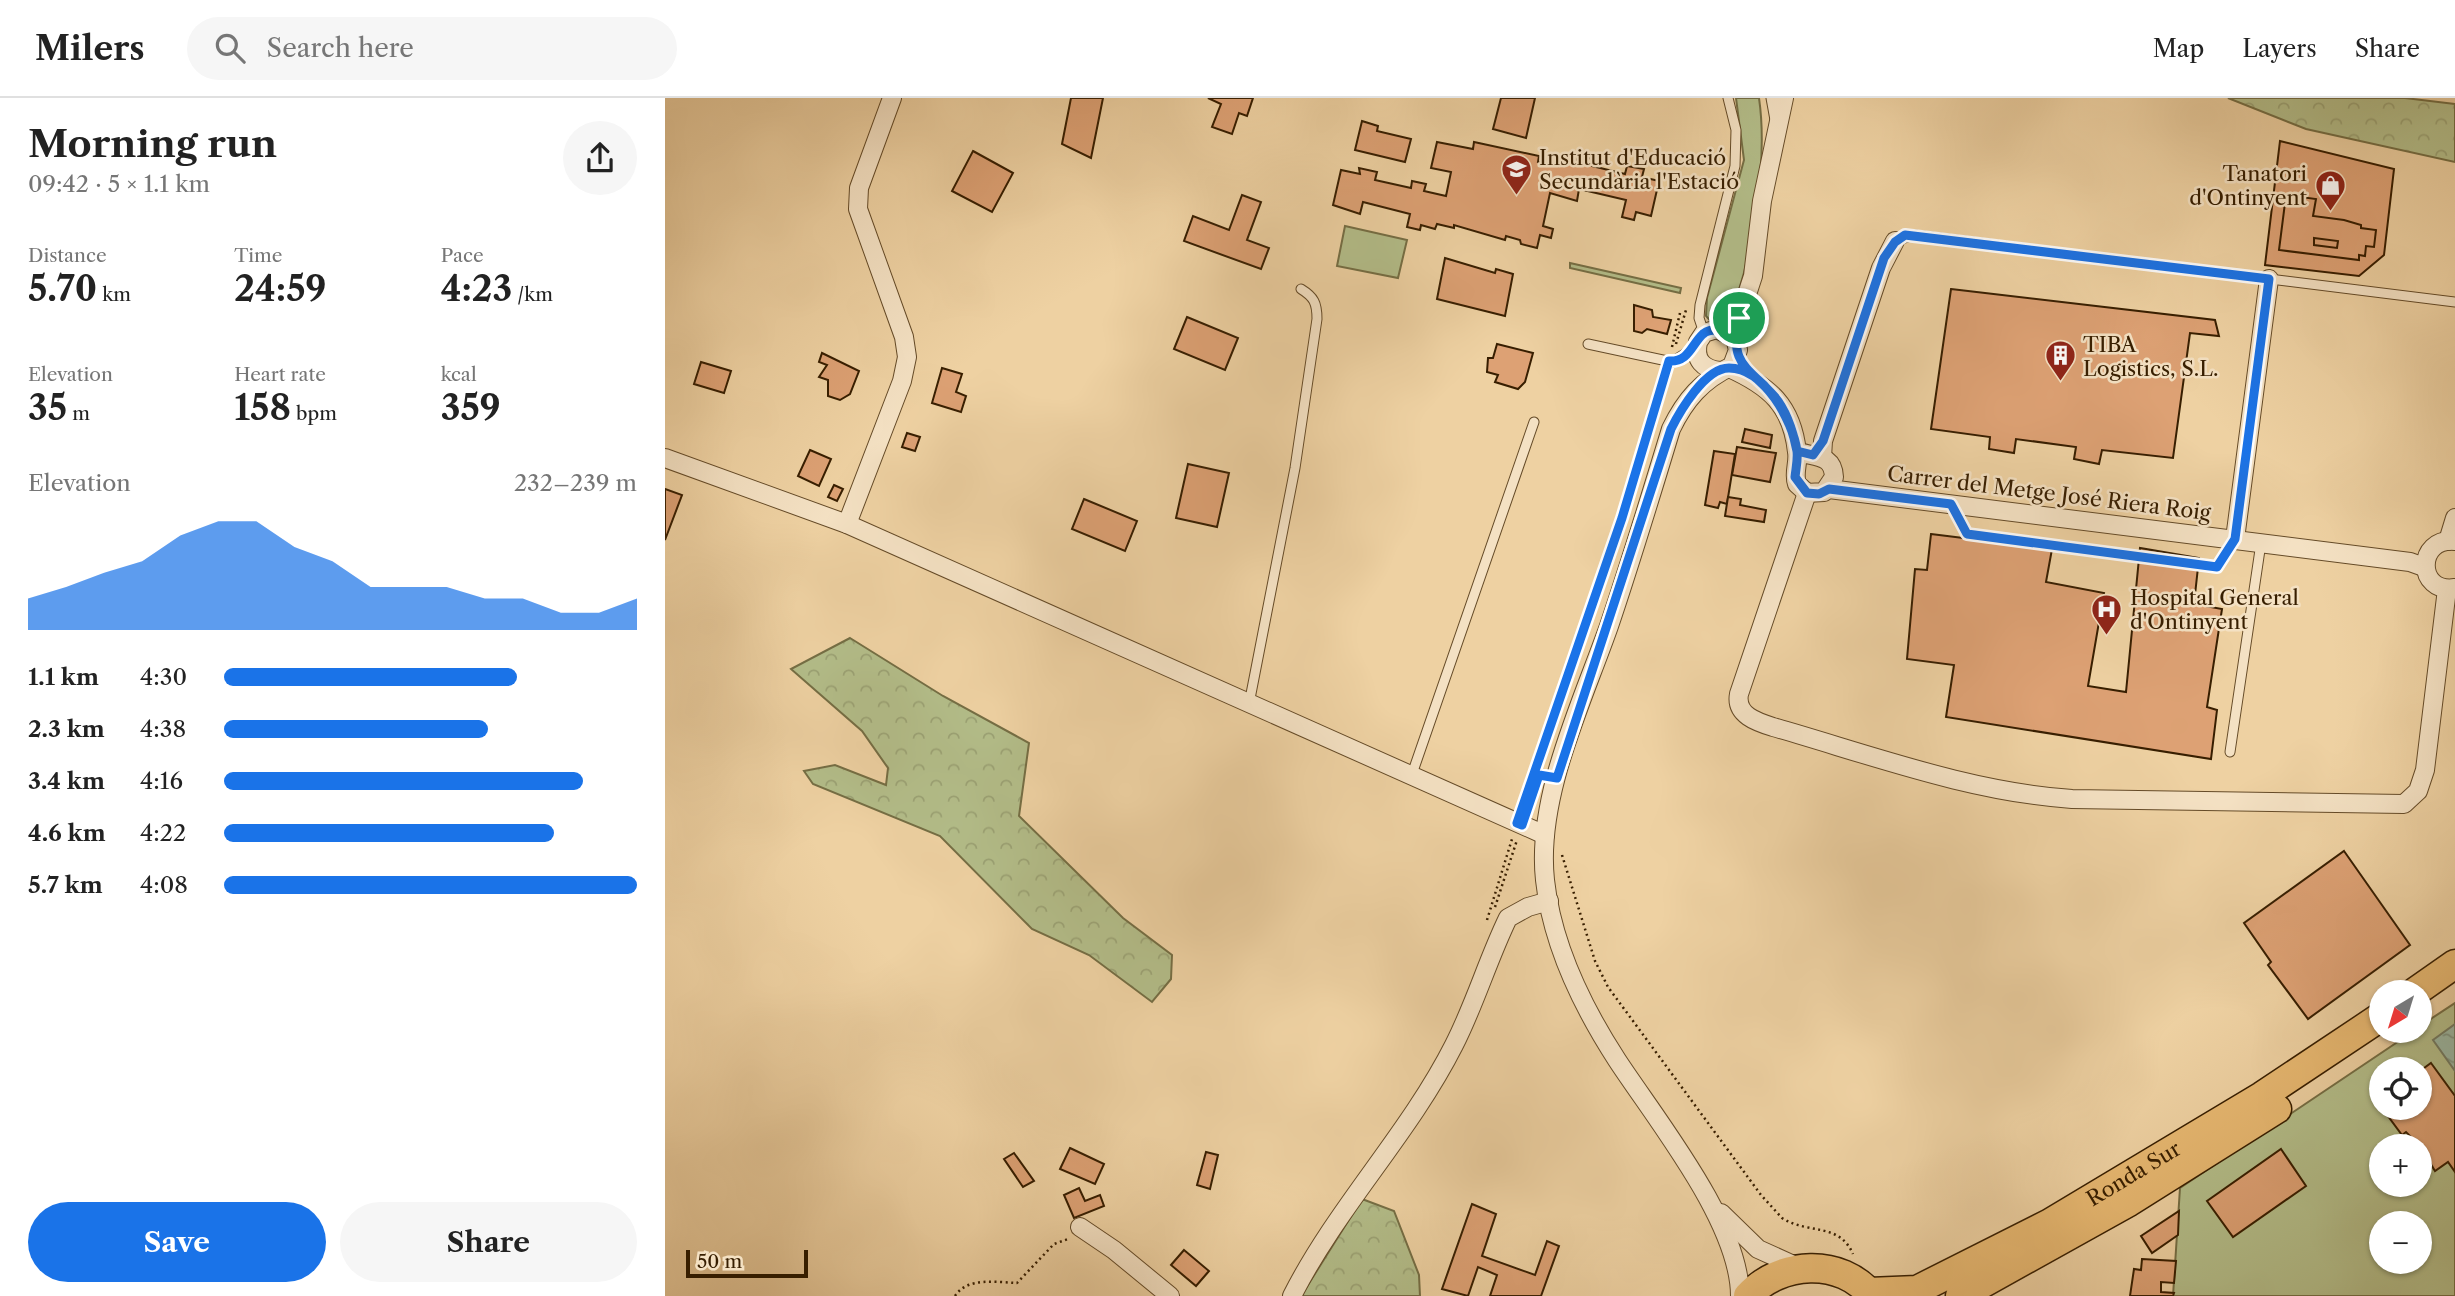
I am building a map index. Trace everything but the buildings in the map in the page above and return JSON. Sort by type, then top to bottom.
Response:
[{"type":"main road","points":[[2432,980],[2455,964]]},
{"type":"main road","points":[[2433,1003],[2455,988]]},
{"type":"main road","name":"Ronda Sur","points":[[1870,1294],[1917,1290],[2039,1229],[2227,1118],[2369,1025]]},
{"type":"main road","name":"Ronda Sur","points":[[1960,1296],[2063,1240],[2209,1153],[2376,1043]]},
{"type":"main road","points":[[1748,1296],[1777,1274],[1800,1268],[1837,1272],[1870,1294]]},
{"type":"street","points":[[847,524],[906,367],[904,337],[858,209],[859,188],[892,98]]},
{"type":"street","points":[[1740,1296],[1740,1280],[1733,1250],[1706,1197],[1593,1024],[1566,964],[1545,881],[1545,835],[1566,746],[1609,624],[1671,429],[1696,390],[1725,355],[1753,276],[1762,201],[1784,98]]},
{"type":"street","points":[[1725,355],[1710,330],[1700,340],[1725,355],[1775,397],[1810,454],[1831,465],[1832,481],[1819,494],[1807,493],[1795,477],[1810,454],[1881,268],[1895,242]]},
{"type":"street","points":[[2235,539],[2269,279]]},
{"type":"street","points":[[665,458],[847,524],[1411,778],[1545,835]]},
{"type":"street","name":"Carrer del Metge José Riera Roig","points":[[1832,481],[1850,492],[2420,563]]},
{"type":"street","points":[[1807,493],[1739,694],[1741,710],[1750,719],[1773,727],[1979,786],[2024,795],[2113,800],[2404,804],[2418,792],[2425,770],[2451,589],[2431,582],[2420,563],[2434,546],[2452,541],[2455,518]]},
{"type":"street","points":[[1292,1296],[1318,1251],[1416,1107],[1454,1045],[1509,918],[1528,906],[1549,901]]},
{"type":"street","points":[[1706,1197],[1758,1250],[1800,1268]]},
{"type":"street","points":[[1080,1227],[1107,1244],[1170,1296]]},
{"type":"lane","points":[[1588,344],[1670,361],[1700,340],[1700,305],[1735,166],[1736,130],[1728,98]]},
{"type":"lane","points":[[1771,98],[1777,131]]},
{"type":"lane","points":[[1895,242],[1914,234],[2455,302]]},
{"type":"lane","points":[[1249,705],[1296,468],[1313,346],[1317,305],[1311,295],[1301,289]]},
{"type":"lane","points":[[1411,778],[1534,422]]},
{"type":"lane","points":[[1951,504],[1967,534],[2217,567],[2235,539]]},
{"type":"lane","points":[[2230,752],[2261,542]]},
{"type":"path","points":[[1485,928],[1635,493],[1685,310],[1700,305]]},
{"type":"path","points":[[1670,361],[1680,313]]},
{"type":"path","points":[[1490,922],[1519,824]]},
{"type":"path","points":[[1561,851],[1572,878],[1595,961],[1608,987],[1656,1054],[1761,1195],[1782,1219],[1796,1227],[1834,1233],[1845,1238],[1857,1264]]},
{"type":"path","points":[[955,1296],[960,1288],[969,1284],[1017,1283],[1054,1244],[1068,1239],[1080,1227]]},
{"type":"green space","points":[[1736,98],[1759,98],[1760,181],[1751,242],[1736,298],[1727,321],[1715,326],[1706,316],[1707,298],[1744,160]]},
{"type":"green space","points":[[2228,98],[2405,98],[2455,104],[2455,162],[2306,129]]},
{"type":"green space","points":[[1345,226],[1407,240],[1398,278],[1337,266]]},
{"type":"green space","points":[[1570,263],[1681,288],[1680,293],[1570,268]]},
{"type":"green space","points":[[850,638],[943,696],[1029,743],[1019,816],[1123,918],[1172,955],[1171,979],[1152,1002],[1089,955],[1032,929],[940,836],[813,784],[804,771],[835,765],[886,785],[888,768],[862,731],[791,669]]},
{"type":"green space","points":[[2455,1003],[2455,1296],[2173,1296],[2180,1188],[2369,1061],[2369,1120],[2432,1120],[2432,1057],[2375,1057],[2396,1043],[2433,1043],[2433,1017]]},
{"type":"green space","points":[[1362,1199],[1394,1211],[1419,1275],[1420,1296],[1301,1296]]},
{"type":"water","points":[[2455,1024],[2455,1071],[2433,1040]]},
{"type":"place","name":"Institut d'Educació Secundària l'Estació","points":[[1516,196]]},
{"type":"place","name":"Tanatori d'Ontinyent","points":[[2330,212]]},
{"type":"place","name":"TIBA Logistics, S.L.","points":[[2060,383]]},
{"type":"place","name":"Hospital General d'Ontinyent","points":[[2107,636]]},
{"type":"route","points":[[1739,318],[1724,330],[1704,333],[1696,348],[1683,358],[1669,361],[1622,518],[1517,823],[1522,825],[1539,775],[1557,778],[1671,429],[1679,412],[1696,390],[1720,371],[1729,368],[1750,376],[1775,397],[1792,426],[1797,451],[1797,484],[1812,495],[1829,489],[1951,504],[1967,534],[2217,567],[2235,539],[2269,279],[1905,235],[1889,248],[1884,258],[1823,441],[1813,455],[1808,456],[1797,451],[1792,426],[1775,397],[1755,379],[1750,376],[1738,356],[1735,338],[1739,318]]}]
